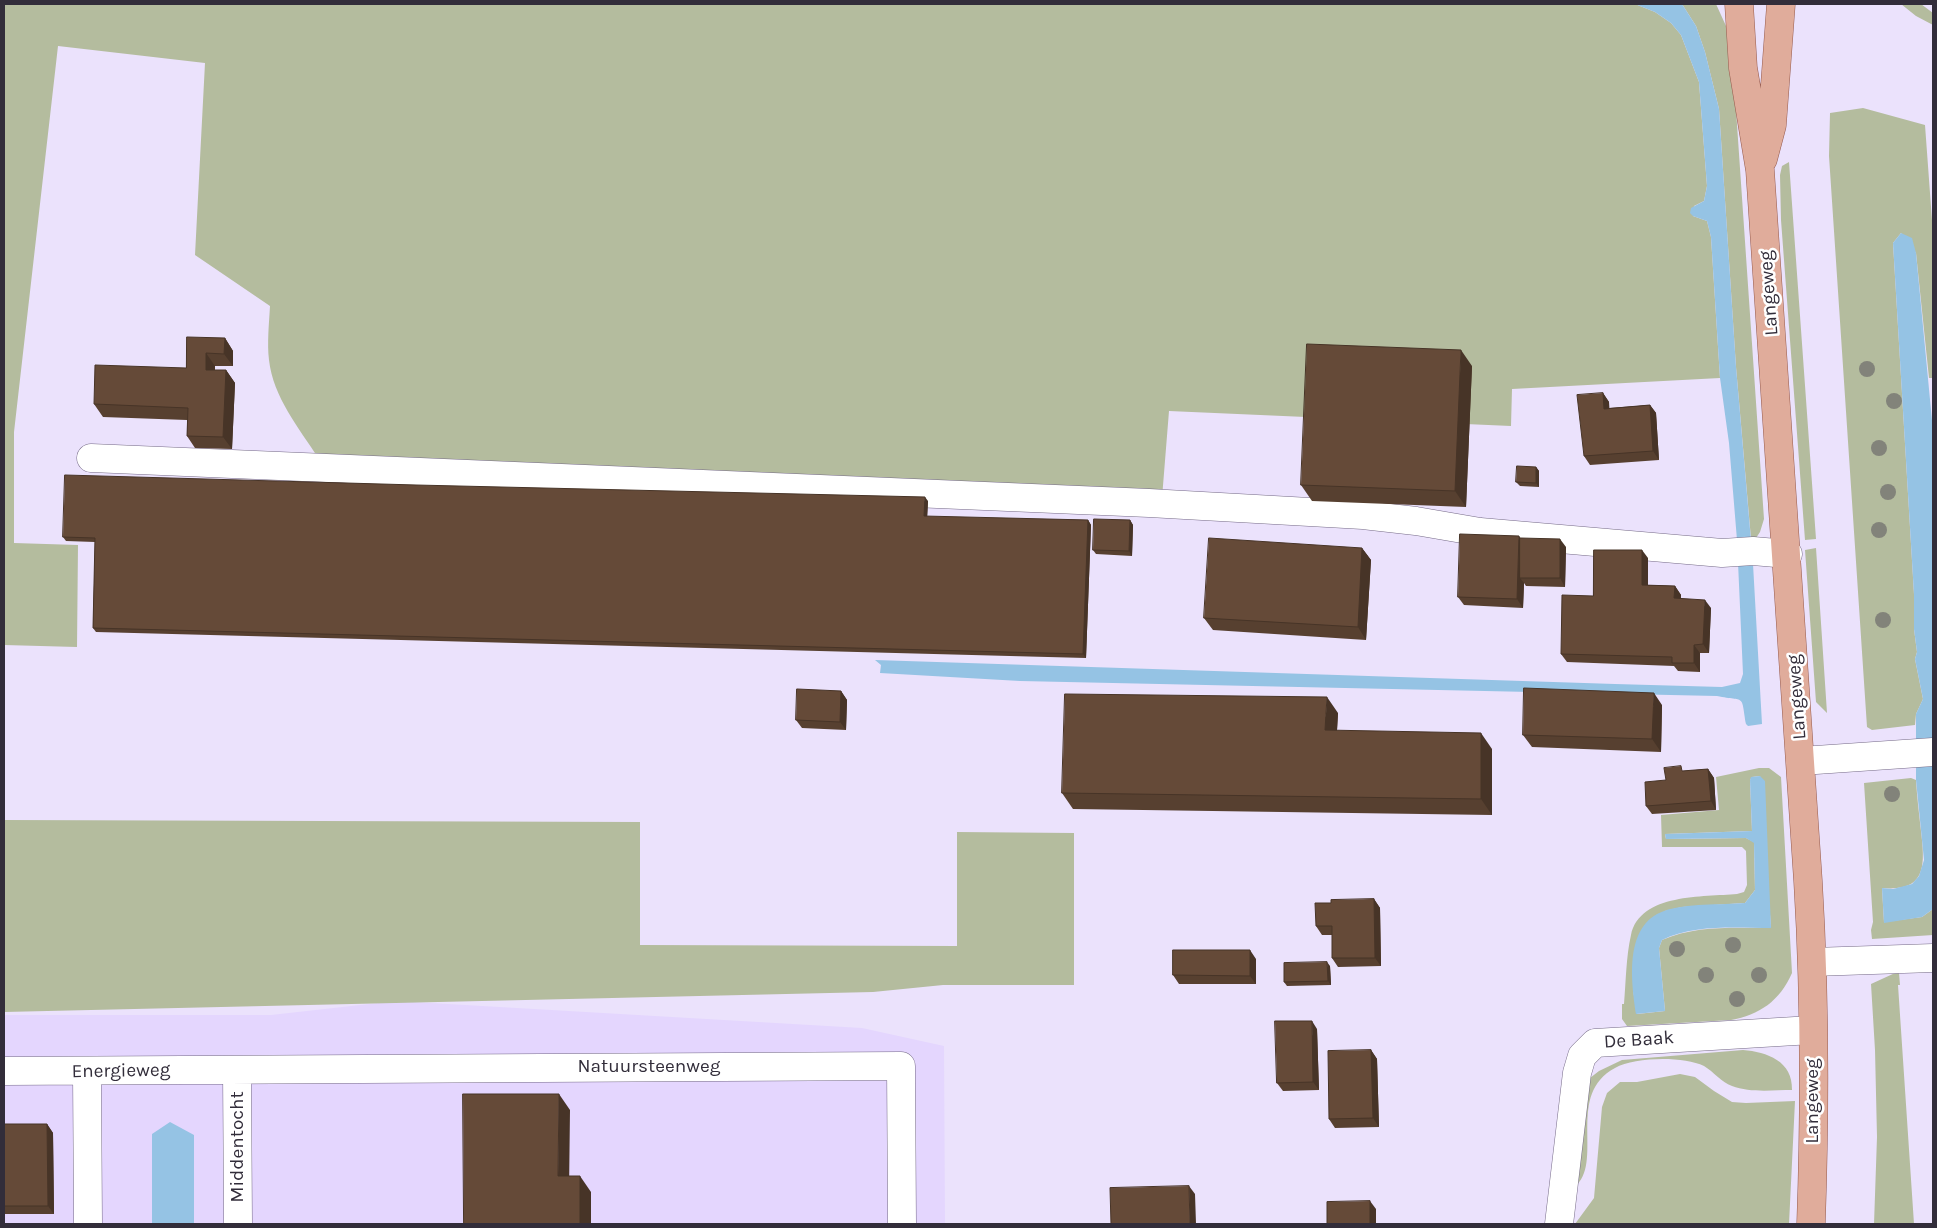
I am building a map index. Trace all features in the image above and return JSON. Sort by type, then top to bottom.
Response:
[{"type":"main road","name":"Langeweg","points":[[1739,4],[1743,68],[1760,170],[1788,554],[1813,962],[1812,1030],[1815,1095],[1811,1224]]},
{"type":"main road","name":"Langeweg","points":[[1760,170],[1772,125],[1781,4]]},
{"type":"street","points":[[91,458],[1042,499],[1363,515],[1416,521],[1480,532],[1722,553],[1788,554]]},
{"type":"street","points":[[1801,760],[1921,753]]},
{"type":"street","points":[[1813,962],[1933,958]]},
{"type":"street","name":"De Baak","points":[[1559,1224],[1577,1073],[1582,1056],[1595,1043],[1812,1030]]},
{"type":"street","name":"Natuursteenweg","points":[[237,1070],[901,1066],[902,1224]]},
{"type":"street","name":"Energieweg","points":[[4,1071],[237,1070]]},
{"type":"street","name":"Middentocht","points":[[237,1070],[238,1224]]},
{"type":"street","points":[[87,1072],[88,1224]]},
{"type":"shaded area","points":[[396,1001],[862,1028],[944,1046],[945,1224],[4,1224],[4,1015],[271,1015]]},
{"type":"green space","points":[[4,4],[1635,4],[1655,12],[1671,23],[1681,35],[1699,82],[1707,186],[1704,201],[1694,206],[1693,216],[1707,221],[1711,237],[1720,378],[1512,389],[1511,426],[1169,411],[1162,498],[319,459],[288,412],[271,374],[268,347],[270,306],[195,255],[205,63],[58,46],[14,432],[14,543],[78,545],[77,647],[4,645]]},
{"type":"green space","points":[[1682,4],[1716,4],[1731,37],[1764,519],[1760,532],[1756,538],[1751,539],[1736,367],[1719,109],[1705,52],[1696,26]]},
{"type":"green space","points":[[1901,4],[1921,4],[1933,13],[1933,25],[1916,16]]},
{"type":"green space","points":[[1863,108],[1925,125],[1933,234],[1933,378],[1929,378],[1916,253],[1901,233],[1893,243],[1914,594],[1914,629],[1917,652],[1915,659],[1923,699],[1916,714],[1915,725],[1872,730],[1867,727],[1829,156],[1830,113]]},
{"type":"green space","points":[[1789,162],[1816,539],[1805,540],[1781,220],[1780,175],[1782,166]]},
{"type":"green space","points":[[1816,548],[1827,713],[1816,702],[1805,550]]},
{"type":"green space","points":[[1759,768],[1769,768],[1781,777],[1792,973],[1775,999],[1768,1005],[1741,1018],[1627,1026],[1622,1019],[1622,1004],[1624,1004],[1629,943],[1637,921],[1647,911],[1660,904],[1691,897],[1737,894],[1744,892],[1747,885],[1746,851],[1742,847],[1662,847],[1661,815],[1719,810],[1716,777]],"holes":[[[1760,776],[1771,928],[1702,930],[1675,935],[1662,940],[1659,948],[1665,1011],[1637,1014],[1633,990],[1633,961],[1665,911],[1682,907],[1745,903],[1755,890],[1754,842],[1746,838],[1666,839],[1665,834],[1752,831],[1750,780],[1752,777]]]},
{"type":"green space","points":[[1911,778],[1916,780],[1923,855],[1922,865],[1920,874],[1908,886],[1882,888],[1884,922],[1922,917],[1933,909],[1933,935],[1872,939],[1871,930],[1873,922],[1864,783]]},
{"type":"green space","points":[[4,820],[640,822],[640,945],[957,946],[957,832],[1074,833],[1074,985],[943,985],[873,992],[4,1012]]},
{"type":"green space","points":[[1899,973],[1900,985],[1898,985],[1914,1224],[1874,1224],[1877,1137],[1871,984]]},
{"type":"green space","points":[[1743,1050],[1761,1053],[1777,1060],[1788,1072],[1792,1090],[1746,1090],[1724,1082],[1704,1066],[1672,1059],[1646,1060],[1624,1064],[1600,1079],[1592,1093],[1588,1109],[1587,1159],[1584,1173],[1577,1185],[1585,1087],[1590,1078],[1599,1071],[1622,1060]]},
{"type":"green space","points":[[1680,1074],[1695,1077],[1732,1102],[1795,1101],[1789,1224],[1575,1224],[1594,1198],[1602,1107],[1607,1093],[1620,1082],[1637,1082]]},
{"type":"water","points":[[1635,4],[1682,4],[1696,26],[1705,52],[1719,109],[1736,367],[1753,564],[1762,724],[1748,726],[1742,703],[1738,699],[1717,696],[1020,681],[880,673],[881,665],[875,660],[1722,687],[1740,683],[1743,674],[1737,540],[1729,443],[1720,378],[1711,237],[1707,221],[1690,213],[1691,208],[1704,201],[1707,186],[1699,82],[1681,35],[1671,23],[1655,12]]},
{"type":"water","points":[[1901,233],[1912,238],[1916,253],[1933,431],[1933,909],[1922,917],[1884,923],[1882,888],[1893,889],[1912,884],[1919,876],[1924,860],[1916,780],[1916,714],[1923,699],[1915,659],[1917,652],[1914,629],[1914,594],[1893,243]]},
{"type":"water","points":[[1760,776],[1765,781],[1771,928],[1702,929],[1688,931],[1662,940],[1659,948],[1665,1011],[1636,1014],[1632,970],[1633,955],[1636,941],[1642,928],[1651,918],[1673,908],[1745,903],[1755,890],[1754,843],[1746,838],[1666,839],[1665,834],[1752,831],[1750,780],[1751,777]]},
{"type":"water","points":[[170,1122],[194,1135],[194,1224],[152,1224],[152,1134]]},
{"type":"building","points":[[187,337],[225,338],[224,354],[206,353],[206,370],[226,370],[223,437],[187,436],[188,408],[94,404],[95,365],[186,368]]},
{"type":"building","points":[[1307,344],[1461,350],[1455,491],[1301,485]]},
{"type":"building","points":[[1603,393],[1604,409],[1650,405],[1653,451],[1584,456],[1577,395]]},
{"type":"building","points":[[1517,466],[1536,467],[1536,483],[1516,482]]},
{"type":"building","points":[[65,475],[925,497],[924,516],[1088,520],[1083,654],[93,628],[95,538],[63,537]]},
{"type":"building","points":[[1094,519],[1130,520],[1129,551],[1093,550]]},
{"type":"building","points":[[1460,534],[1519,536],[1517,599],[1458,597]]},
{"type":"building","points":[[1209,538],[1362,548],[1358,627],[1204,618]]},
{"type":"building","points":[[1520,538],[1560,539],[1560,578],[1520,578]]},
{"type":"building","points":[[1594,550],[1642,550],[1642,585],[1675,586],[1674,598],[1705,600],[1703,644],[1694,645],[1694,663],[1672,663],[1672,657],[1561,654],[1562,595],[1593,596]]},
{"type":"building","points":[[1524,688],[1654,693],[1652,739],[1523,735]]},
{"type":"building","points":[[797,689],[841,691],[840,722],[796,720]]},
{"type":"building","points":[[1065,694],[1327,697],[1325,730],[1481,733],[1481,799],[1062,793]]},
{"type":"building","points":[[1681,766],[1682,771],[1708,769],[1711,801],[1646,806],[1645,782],[1666,780],[1664,768]]},
{"type":"building","points":[[1374,899],[1375,958],[1332,958],[1332,926],[1316,926],[1315,903],[1331,903],[1331,900]]},
{"type":"building","points":[[1173,950],[1250,950],[1250,976],[1173,975]]},
{"type":"building","points":[[1327,962],[1328,981],[1284,982],[1284,963]]},
{"type":"building","points":[[1275,1021],[1312,1021],[1313,1082],[1277,1083]]},
{"type":"building","points":[[1371,1050],[1373,1118],[1329,1119],[1328,1051]]},
{"type":"building","points":[[463,1094],[559,1094],[558,1176],[580,1176],[580,1224],[464,1224]]},
{"type":"building","points":[[4,1124],[47,1124],[48,1206],[4,1206]]},
{"type":"building","points":[[1189,1186],[1190,1224],[1111,1224],[1110,1188]]},
{"type":"building","points":[[1370,1201],[1370,1224],[1327,1224],[1327,1202]]}]
